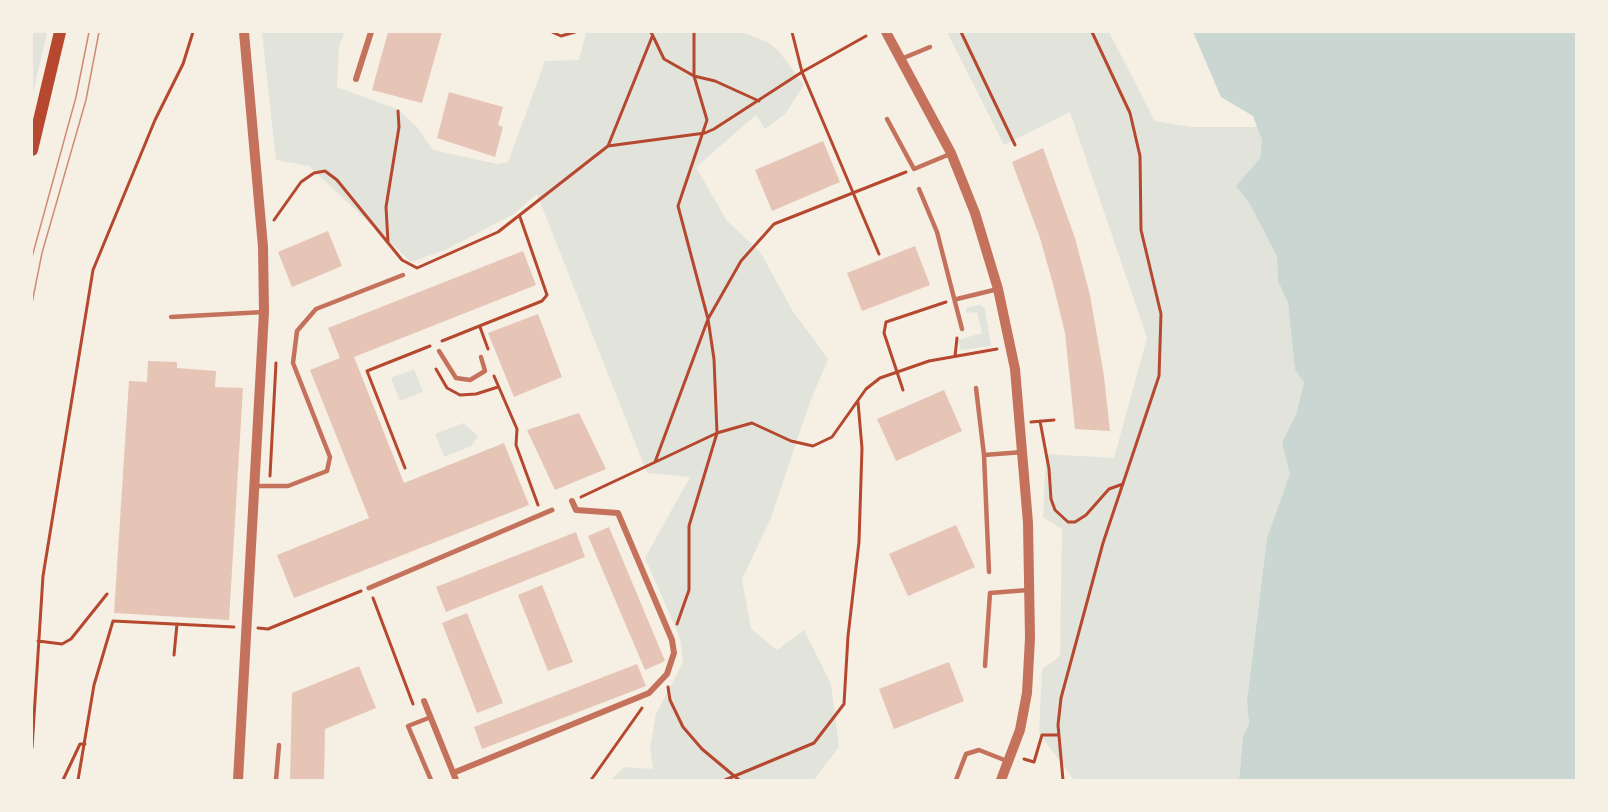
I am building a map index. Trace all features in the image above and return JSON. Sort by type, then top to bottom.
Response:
[{"type":"main road","points":[[32,150],[60,32]]},
{"type":"street","points":[[237,780],[256,486],[264,312],[263,247],[244,32]]},
{"type":"street","points":[[356,79],[371,32]]},
{"type":"street","points":[[886,32],[951,153],[975,213],[998,289],[1010,348],[1023,452],[1029,590],[1027,693],[1020,730],[1001,780]]},
{"type":"street","points":[[453,773],[649,693],[667,674],[674,653],[672,640],[618,513],[576,510],[572,501]]},
{"type":"street","points":[[369,588],[552,510]]},
{"type":"street","points":[[424,701],[456,780]]},
{"type":"lane","points":[[901,59],[930,47]]},
{"type":"lane","points":[[887,118],[914,169],[951,153]]},
{"type":"lane","points":[[919,189],[937,232],[957,299],[962,329]]},
{"type":"lane","points":[[256,486],[288,486],[327,471],[330,457],[293,363],[297,331],[316,309],[403,275]]},
{"type":"lane","points":[[957,299],[998,289]]},
{"type":"lane","points":[[171,317],[264,312]]},
{"type":"lane","points":[[439,351],[456,378],[470,380],[485,371],[481,357]]},
{"type":"lane","points":[[976,388],[984,455],[989,572]]},
{"type":"lane","points":[[984,455],[1023,452]]},
{"type":"lane","points":[[986,666],[990,593],[1029,590]]},
{"type":"lane","points":[[431,717],[408,726],[431,780]]},
{"type":"lane","points":[[276,780],[279,745]]},
{"type":"lane","points":[[956,780],[966,754],[979,750],[1009,761]]},
{"type":"path","points":[[32,748],[43,576],[93,270],[155,120],[183,64],[193,32]]},
{"type":"path","points":[[552,32],[561,36],[575,32]]},
{"type":"path","points":[[651,32],[664,59],[694,76],[715,81],[759,101]]},
{"type":"path","points":[[694,32],[694,76],[707,120],[705,133]]},
{"type":"path","points":[[792,32],[802,72],[879,254]]},
{"type":"path","points":[[961,32],[1015,145]]},
{"type":"path","points":[[1063,780],[1059,735],[1061,698],[1103,543],[1159,376],[1161,314],[1141,230],[1140,156],[1130,113],[1092,32]]},
{"type":"path","points":[[672,640],[689,590],[689,526],[717,434],[714,359],[708,320],[678,206],[699,141],[705,133],[802,72],[866,36]]},
{"type":"path","points":[[272,224],[302,182],[314,173],[325,171],[337,180],[402,260],[417,268],[498,232],[608,146],[652,37]]},
{"type":"path","points":[[388,244],[386,207],[399,111]]},
{"type":"path","points":[[608,146],[705,133]]},
{"type":"path","points":[[654,464],[708,320],[741,261],[774,224],[914,169]]},
{"type":"path","points":[[405,468],[367,371],[542,301],[548,295],[520,217]]},
{"type":"path","points":[[903,390],[884,333],[886,321],[957,299]]},
{"type":"path","points":[[479,326],[491,357]]},
{"type":"path","points":[[956,356],[956,341],[962,329]]},
{"type":"path","points":[[572,501],[717,434],[752,423],[791,441],[813,446],[832,437],[858,400],[880,378],[929,361],[1010,348]]},
{"type":"path","points":[[493,368],[494,380],[517,429],[516,445],[541,515]]},
{"type":"path","points":[[725,780],[814,743],[844,704],[848,636],[859,542],[862,448],[858,400]]},
{"type":"path","points":[[1020,423],[1054,420]]},
{"type":"path","points":[[1040,421],[1049,470],[1051,499],[1055,510],[1068,522],[1076,522],[1086,515],[1109,489],[1124,484]]},
{"type":"path","points":[[78,780],[94,685],[113,621],[268,629],[369,588],[420,722]]},
{"type":"path","points":[[38,641],[62,644],[71,639],[107,594]]},
{"type":"path","points":[[174,655],[177,624]]},
{"type":"path","points":[[667,674],[670,700],[683,727],[702,749],[739,780]]},
{"type":"path","points":[[591,780],[634,722],[649,693]]},
{"type":"path","points":[[1032,763],[1042,735],[1059,735]]},
{"type":"path","points":[[63,780],[80,744],[84,744]]},
{"type":"shaded area","points":[[33,32],[47,32],[32,98],[32,40]]},
{"type":"shaded area","points":[[262,32],[345,32],[339,46],[337,87],[397,109],[417,127],[433,150],[497,164],[508,162],[545,61],[579,60],[586,32],[742,32],[767,42],[778,50],[804,85],[785,114],[765,129],[756,115],[696,167],[727,221],[761,253],[792,310],[828,359],[810,402],[770,520],[742,579],[751,629],[777,650],[804,630],[831,684],[839,747],[814,780],[610,780],[625,767],[653,769],[650,748],[656,714],[683,662],[680,638],[645,558],[690,477],[647,473],[537,194],[514,214],[445,250],[411,262],[309,166],[276,160]]},
{"type":"shaded area","points":[[947,32],[1109,32],[1155,121],[1191,127],[1257,127],[1262,140],[1260,158],[1236,186],[1251,206],[1277,257],[1278,281],[1288,303],[1295,370],[1304,381],[1296,415],[1282,442],[1291,474],[1267,538],[1247,701],[1249,724],[1243,737],[1239,780],[1074,780],[1039,733],[1042,669],[1060,656],[1062,529],[1043,517],[1046,454],[1114,458],[1147,338],[1070,112],[1004,145]]},
{"type":"shaded area","points":[[1193,32],[1576,32],[1576,780],[1239,780],[1243,737],[1249,724],[1247,701],[1267,538],[1290,474],[1282,442],[1296,415],[1304,382],[1295,370],[1288,303],[1278,281],[1277,257],[1251,206],[1236,186],[1260,158],[1262,140],[1253,116],[1221,97]]},
{"type":"shaded area","points":[[980,305],[985,309],[991,346],[961,350],[958,340],[982,333],[977,312],[966,313],[966,308]]},
{"type":"shaded area","points":[[414,369],[423,392],[400,401],[391,378]]},
{"type":"shaded area","points":[[463,423],[478,436],[471,446],[444,457],[435,434]]},
{"type":"building","points":[[388,32],[442,32],[422,103],[372,90]]},
{"type":"building","points":[[449,92],[503,107],[498,125],[503,127],[495,157],[437,138]]},
{"type":"building","points":[[823,141],[840,182],[772,211],[755,170]]},
{"type":"building","points":[[1043,148],[1075,238],[1090,295],[1104,376],[1110,431],[1075,429],[1065,333],[1040,238],[1012,162]]},
{"type":"building","points":[[328,231],[342,266],[292,287],[278,252]]},
{"type":"building","points":[[915,246],[930,285],[862,311],[847,273]]},
{"type":"building","points":[[523,251],[536,285],[354,357],[404,483],[504,443],[529,505],[294,598],[277,555],[369,518],[310,370],[340,358],[328,328]]},
{"type":"building","points":[[538,314],[562,377],[514,397],[488,333]]},
{"type":"building","points":[[148,361],[177,362],[177,368],[216,371],[215,387],[243,388],[229,620],[114,613],[129,381],[147,382]]},
{"type":"building","points":[[944,390],[962,431],[896,461],[877,419]]},
{"type":"building","points":[[579,413],[606,469],[555,490],[527,430]]},
{"type":"building","points":[[956,525],[975,567],[908,596],[889,554]]},
{"type":"building","points":[[609,527],[665,661],[645,670],[588,536]]},
{"type":"building","points":[[576,532],[585,557],[446,612],[436,587]]},
{"type":"building","points":[[542,585],[573,662],[548,671],[518,595]]},
{"type":"building","points":[[467,613],[503,703],[477,713],[442,623]]},
{"type":"building","points":[[949,662],[964,701],[894,729],[879,689]]},
{"type":"building","points":[[637,664],[646,686],[482,749],[474,727]]},
{"type":"building","points":[[359,666],[376,708],[325,729],[324,780],[290,780],[292,693]]},
{"type":"tram line","points":[[32,257],[76,97],[89,32]]},
{"type":"tram line","points":[[32,303],[42,253],[86,100],[99,32]]}]
